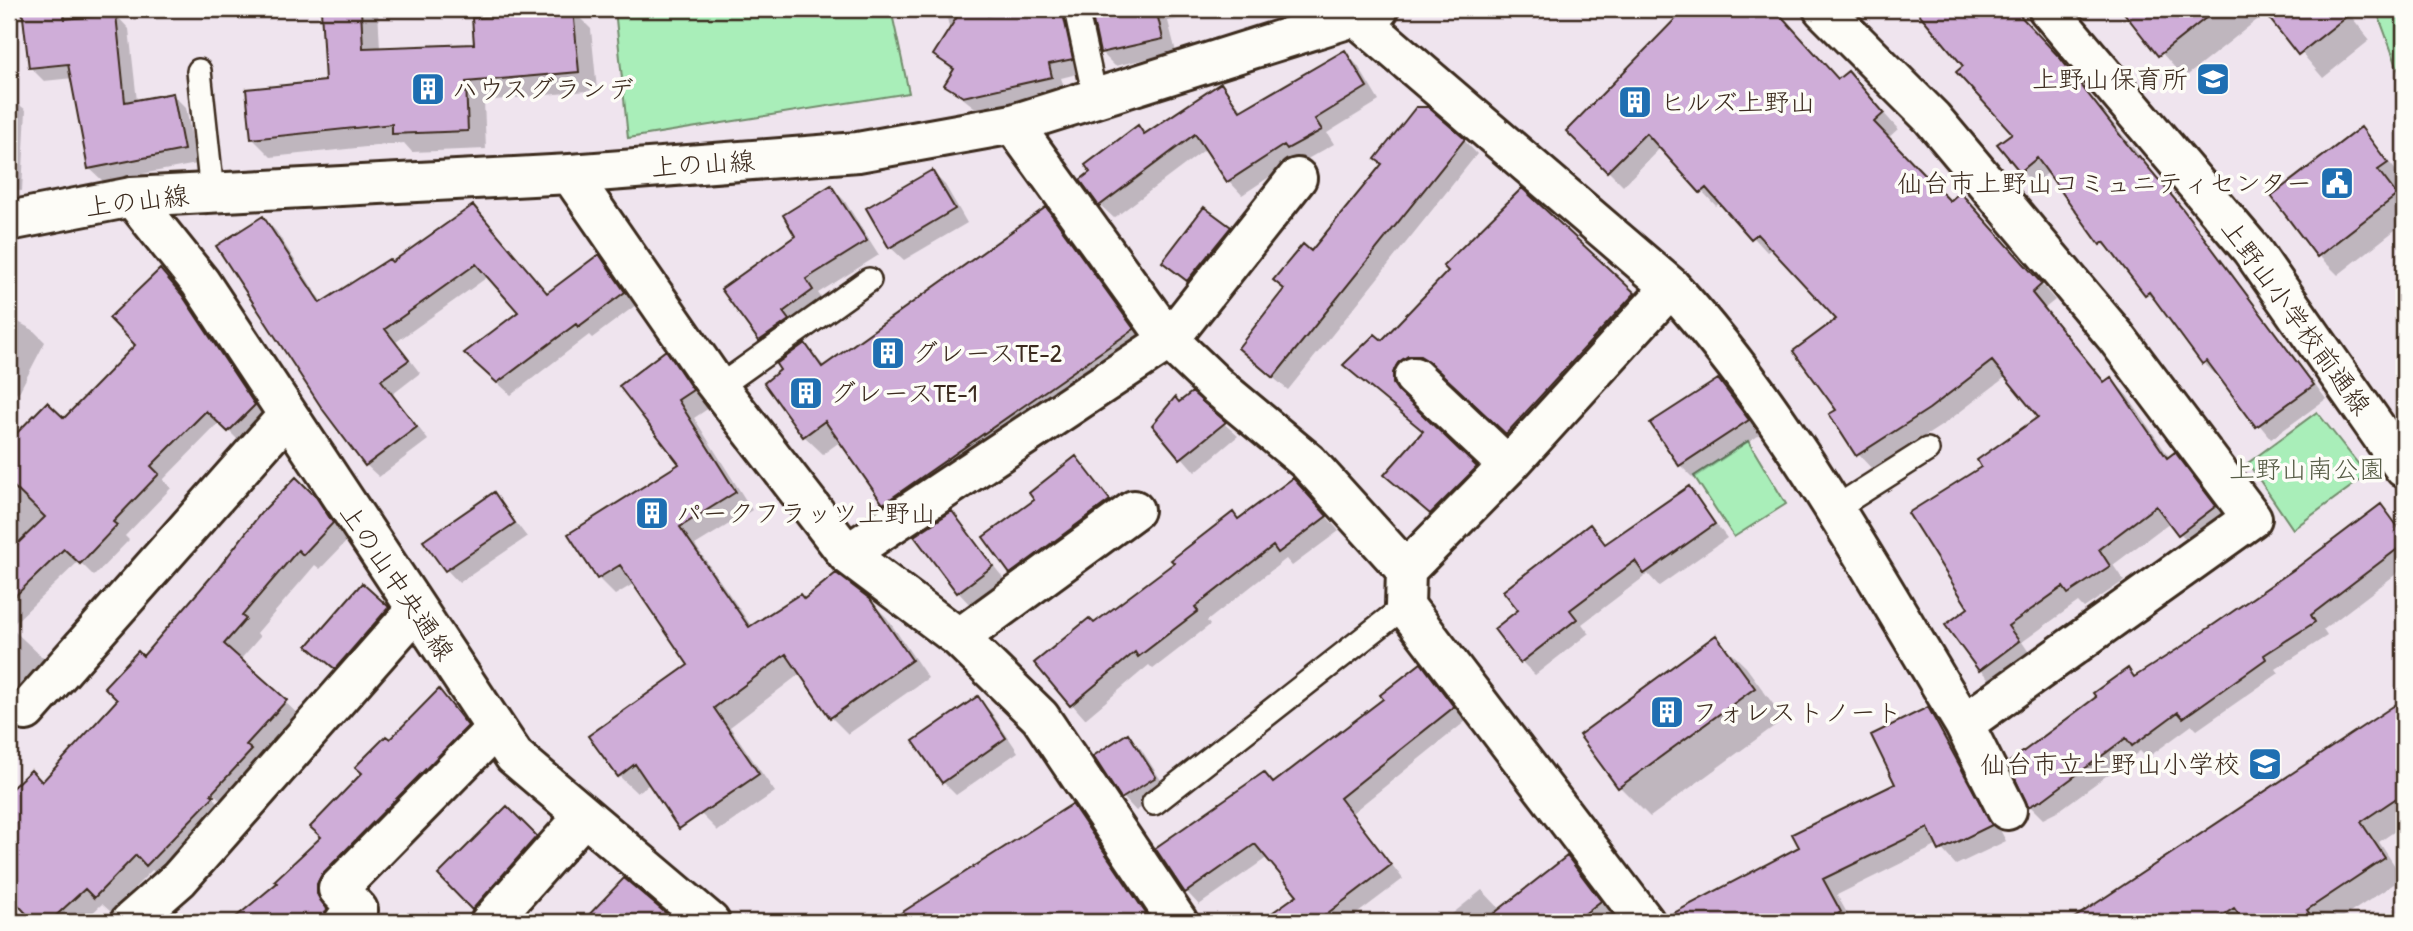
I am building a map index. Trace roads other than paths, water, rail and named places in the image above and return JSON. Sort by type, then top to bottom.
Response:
[{"type":"street","points":[[1823,9],[1932,118],[2116,337],[2252,518],[1964,724]]},
{"type":"street","name":"上野山小学校前通線","points":[[2048,9],[2251,249],[2404,468]]},
{"type":"street","name":"上の山線","points":[[9,221],[132,197],[570,174],[858,152],[1013,124],[1366,12]]},
{"type":"street","points":[[1366,12],[1671,287],[1718,338],[1834,509],[1964,724],[2007,810]]},
{"type":"street","points":[[1013,124],[1168,340],[1218,387],[1308,462],[1406,588],[1645,922]]},
{"type":"street","points":[[570,174],[719,387],[847,554],[959,638],[1040,717],[1178,922]]},
{"type":"street","points":[[847,554],[1168,340],[1297,178]]},
{"type":"street","name":"上の山中央通線","points":[[132,197],[200,282],[415,611],[514,756],[709,922]]},
{"type":"street","points":[[1406,588],[1508,466],[1671,287]]},
{"type":"street","points":[[1414,377],[1508,466]]},
{"type":"street","points":[[26,711],[287,416]]},
{"type":"street","points":[[959,638],[1134,510]]},
{"type":"street","points":[[130,922],[179,879],[415,611]]},
{"type":"street","points":[[344,922],[358,910],[338,889],[495,729]]},
{"type":"street","points":[[490,922],[584,816]]},
{"type":"lane","points":[[1076,9],[1095,97]]},
{"type":"lane","points":[[199,71],[212,192]]},
{"type":"lane","points":[[719,387],[869,280]]},
{"type":"lane","points":[[1834,509],[1927,450]]},
{"type":"lane","points":[[1154,803],[1406,588]]},
{"type":"place","name":"上野山保育所","points":[[2213,79]]},
{"type":"place","name":"ハウスグランデ","points":[[428,89]]},
{"type":"place","name":"ヒルズ上野山","points":[[1635,102]]},
{"type":"place","name":"仙台市上野山コミュニティセンター","points":[[2337,183]]},
{"type":"place","name":"グレースTE-2","points":[[888,353]]},
{"type":"place","name":"グレースTE-1","points":[[806,393]]},
{"type":"place","name":"パークフラッツ上野山","points":[[652,513]]},
{"type":"place","name":"フォレストノート","points":[[1667,712]]},
{"type":"place","name":"仙台市立上野山小学校","points":[[2265,764]]},
{"type":"park label","name":"上野山南公園","points":[[2307,469]]}]
